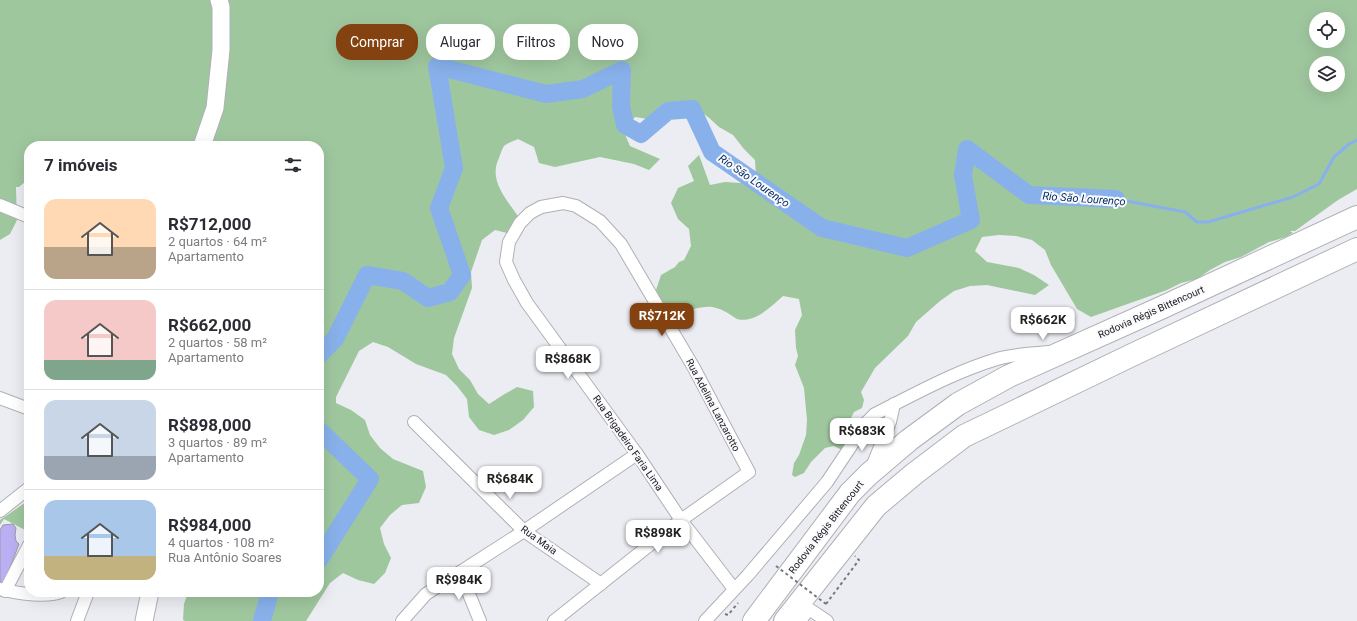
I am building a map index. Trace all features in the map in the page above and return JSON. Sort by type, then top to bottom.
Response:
[{"type":"highway","name":"Rodovia Régis Bittencourt","points":[[754,621],[850,493],[869,474],[909,440],[958,404],[1009,376],[1163,307],[1357,217]]},
{"type":"highway","points":[[785,621],[876,506],[914,474],[964,436],[1357,249]]},
{"type":"highway","points":[[814,609],[860,542],[885,515],[918,483],[951,458],[980,440],[1014,412]]},
{"type":"highway","points":[[737,621],[778,576],[808,539],[831,518]]},
{"type":"street","points":[[204,141],[216,108],[221,50],[221,7],[219,0]]},
{"type":"street","name":"Rua Brigadeiro Faria Lima","points":[[576,206],[563,203],[553,204],[541,207],[530,213],[520,222],[509,242],[506,262],[527,303],[637,454],[681,520],[734,589]]},
{"type":"street","points":[[0,205],[24,215]]},
{"type":"street","name":"Rua Adelina Lanzarotto","points":[[576,206],[600,221],[621,244],[694,368],[749,471],[749,473],[681,520]]},
{"type":"street","points":[[705,621],[748,574],[827,482],[875,414],[942,380],[998,358],[1022,354],[1064,351]]},
{"type":"street","points":[[0,398],[24,407]]},
{"type":"street","points":[[869,474],[890,422],[894,404]]},
{"type":"street","name":"Rua Maia","points":[[414,422],[524,531],[601,584]]},
{"type":"street","points":[[402,621],[426,594],[524,531],[637,454]]},
{"type":"street","points":[[0,511],[24,492]]},
{"type":"street","points":[[554,621],[681,520]]},
{"type":"street","points":[[24,553],[2,590],[24,593]]},
{"type":"street","points":[[460,572],[480,621]]},
{"type":"street","points":[[77,621],[86,597]]},
{"type":"street","points":[[144,621],[149,597]]},
{"type":"street","points":[[814,609],[827,621]]},
{"type":"path","points":[[776,566],[814,609],[859,560],[854,556]]},
{"type":"green space","points":[[0,0],[1357,0],[1357,189],[1338,200],[1295,231],[1290,231],[1293,233],[1286,237],[1269,242],[1241,257],[1225,262],[1197,279],[1181,283],[1167,290],[1091,317],[1077,309],[1051,265],[1045,250],[1032,240],[1016,236],[999,235],[982,237],[975,251],[987,262],[1019,268],[1034,275],[1049,285],[1035,295],[987,285],[970,286],[954,291],[940,301],[916,322],[908,336],[875,368],[861,392],[864,400],[862,408],[854,412],[851,418],[861,433],[842,450],[834,446],[825,448],[811,462],[804,473],[795,477],[792,475],[794,463],[799,455],[806,435],[807,420],[804,388],[795,365],[798,356],[795,330],[802,315],[799,299],[783,296],[774,305],[756,317],[743,320],[737,319],[717,308],[698,308],[693,309],[683,322],[668,320],[656,290],[661,275],[684,260],[691,246],[689,229],[678,219],[671,203],[678,188],[694,181],[688,166],[699,155],[710,185],[725,182],[741,183],[756,177],[755,160],[733,135],[719,127],[694,107],[679,113],[666,122],[635,117],[624,132],[630,146],[660,159],[649,170],[634,164],[600,157],[555,167],[539,163],[534,147],[518,139],[507,144],[504,146],[500,155],[496,167],[496,175],[498,184],[506,200],[522,222],[511,234],[495,230],[482,240],[471,272],[472,288],[454,338],[452,354],[459,369],[470,380],[478,394],[489,404],[517,387],[533,391],[534,407],[523,420],[509,430],[494,435],[479,430],[469,417],[467,399],[446,375],[416,364],[388,347],[373,342],[359,351],[336,397],[336,403],[351,410],[365,420],[370,435],[380,448],[393,459],[423,471],[426,487],[419,503],[402,505],[390,515],[380,528],[384,544],[391,558],[385,573],[374,584],[358,580],[343,573],[330,583],[324,592],[324,141],[24,141],[24,183],[19,187],[16,187],[17,220],[10,234],[0,240]]},
{"type":"green space","points":[[24,503],[24,529],[4,519],[0,525],[0,520]]},
{"type":"green space","points":[[186,597],[321,597],[306,621],[183,620],[184,604]]},
{"type":"building","points":[[13,524],[16,528],[16,541],[19,544],[3,586],[0,586],[0,530],[3,525]]},
{"type":"waterway","name":"Rio São Lourenço","points":[[324,350],[335,339],[367,275],[403,281],[428,298],[450,292],[462,275],[439,208],[454,168],[437,66],[546,94],[583,89],[622,70],[621,106],[625,125],[641,134],[668,111],[692,109],[712,152],[822,228],[907,248],[971,220],[963,175],[967,149],[1029,195],[1116,199]]},
{"type":"waterway","name":"Rio São Lourenço","points":[[1116,199],[1185,212],[1197,222],[1208,222],[1293,197],[1319,184],[1334,157],[1349,144],[1357,140]]},
{"type":"waterway","name":"Rio São Lourenço","points":[[324,435],[370,479],[324,552]]},
{"type":"waterway","name":"Rio São Lourenço","points":[[262,621],[269,597]]}]
